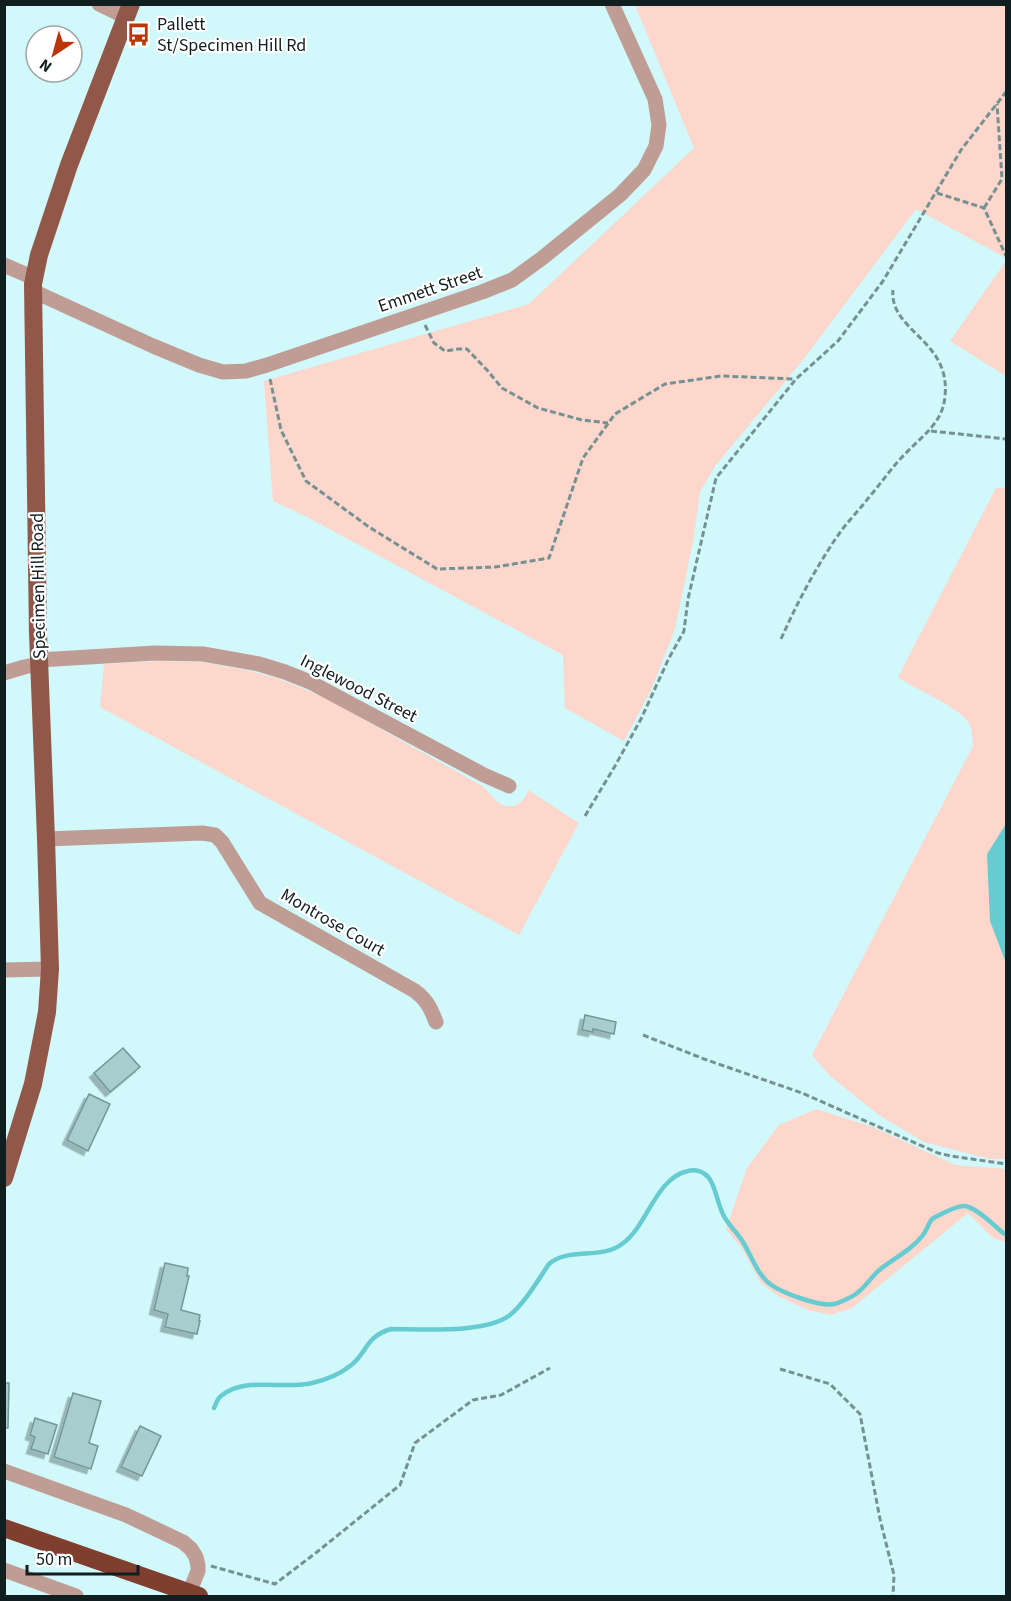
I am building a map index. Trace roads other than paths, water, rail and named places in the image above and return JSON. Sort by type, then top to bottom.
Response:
[{"type":"highway","points":[[4,1528],[192,1595]]},
{"type":"main road","name":"Specimen Hill Road","points":[[4,1178],[33,1084],[46,1012],[50,969],[39,662],[33,284],[39,255],[69,165],[128,11]]},
{"type":"street","points":[[99,4],[128,11]]},
{"type":"street","name":"Emmett Street","points":[[4,266],[33,284],[153,346],[223,372],[246,371],[267,365],[512,280],[620,195],[644,170],[656,147],[659,125],[655,99],[612,4]]},
{"type":"street","name":"Inglewood Street","points":[[4,673],[39,662],[180,652],[259,664],[310,682],[508,786]]},
{"type":"street","name":"Montrose Court","points":[[46,839],[202,833],[215,835],[222,842],[260,903],[415,991],[430,1006],[436,1022]]},
{"type":"street","points":[[4,970],[50,969]]},
{"type":"street","points":[[4,1471],[126,1515],[183,1542],[196,1557],[198,1571],[192,1595]]},
{"type":"street","points":[[4,1570],[76,1596]]},
{"type":"water","points":[[1006,824],[1006,963],[990,921],[987,854]]},
{"type":"waterway","points":[[214,1408],[221,1396],[241,1387],[301,1385],[332,1376],[356,1361],[376,1336],[391,1329],[470,1328],[499,1321],[516,1310],[549,1264],[565,1256],[614,1249],[622,1244],[639,1226],[667,1183],[677,1175],[688,1171],[700,1171],[709,1178],[724,1216],[743,1242],[765,1280],[783,1291],[820,1303],[836,1303],[855,1295],[877,1272],[918,1241],[932,1219],[951,1209],[963,1206],[973,1209],[1006,1234]]},
{"type":"place","name":"Pallett St/Specimen Hill Rd","points":[[139,34]]}]
